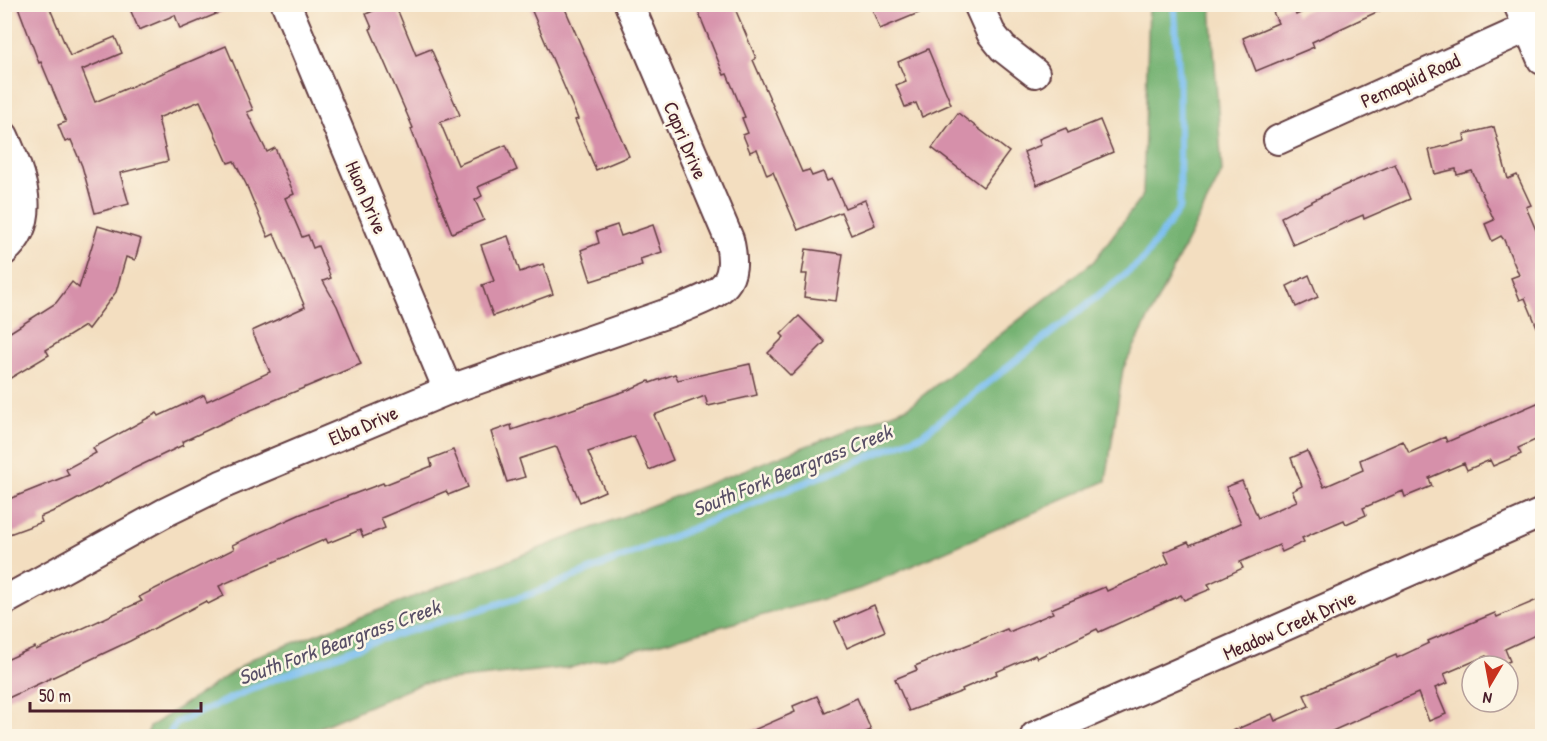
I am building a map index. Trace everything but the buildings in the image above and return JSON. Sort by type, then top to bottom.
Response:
[{"type":"street","name":"Huon Drive","points":[[286,4],[448,390]]},
{"type":"street","name":"Capri Drive","points":[[629,4],[729,239],[733,258],[730,277]]},
{"type":"street","points":[[978,4],[991,33],[1003,48],[1035,73]]},
{"type":"street","points":[[1530,18],[1542,60]]},
{"type":"street","name":"Pemaquid Road","points":[[1278,140],[1530,18]]},
{"type":"street","points":[[4,136],[20,173],[25,203],[24,217],[18,233],[4,251]]},
{"type":"street","name":"Elba Drive","points":[[4,602],[166,512],[221,485],[448,390],[710,297],[724,287],[730,277]]},
{"type":"street","name":"Meadow Creek Drive","points":[[1035,736],[1542,513]]},
{"type":"green space","points":[[1149,5],[1211,5],[1222,172],[1123,369],[1106,481],[859,589],[573,667],[423,683],[299,736],[146,736],[150,727],[254,658],[908,407],[1094,261],[1143,195]]},
{"type":"waterway","name":"South Fork Beargrass Creek","points":[[168,736],[176,723],[267,682],[369,643],[534,593],[922,435],[1142,261],[1180,208],[1179,77],[1174,4]]}]
